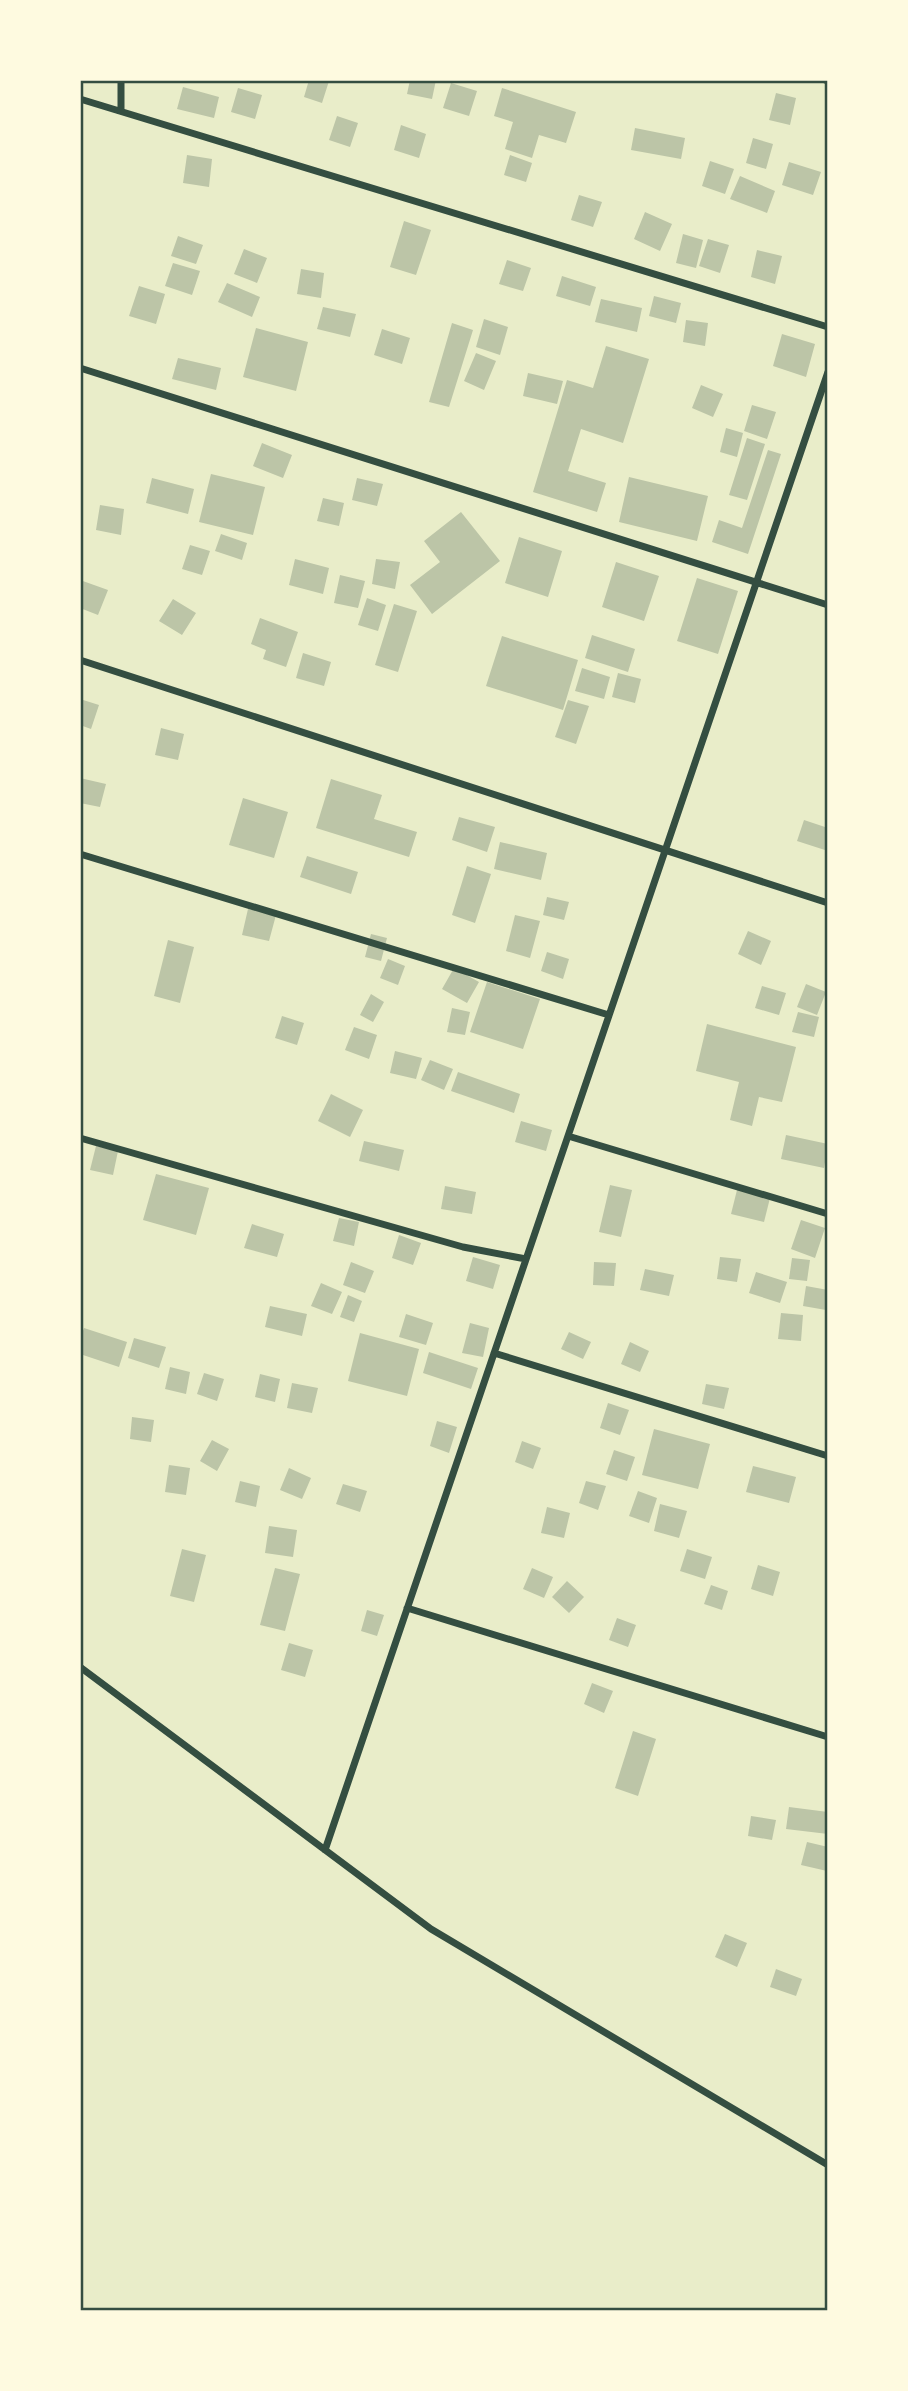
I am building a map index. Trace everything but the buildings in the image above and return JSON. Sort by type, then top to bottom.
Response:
[{"type":"street","points":[[121,80],[121,111]]},
{"type":"street","points":[[80,99],[828,327]]},
{"type":"street","points":[[80,368],[828,605]]},
{"type":"street","points":[[325,1850],[828,372]]},
{"type":"street","points":[[80,660],[828,903]]},
{"type":"street","points":[[80,855],[609,1015]]},
{"type":"street","points":[[568,1136],[828,1214]]},
{"type":"street","points":[[80,1138],[464,1247],[526,1259]]},
{"type":"street","points":[[494,1353],[828,1456]]},
{"type":"street","points":[[407,1608],[828,1737]]},
{"type":"street","points":[[80,1667],[431,1929],[828,2165]]}]
